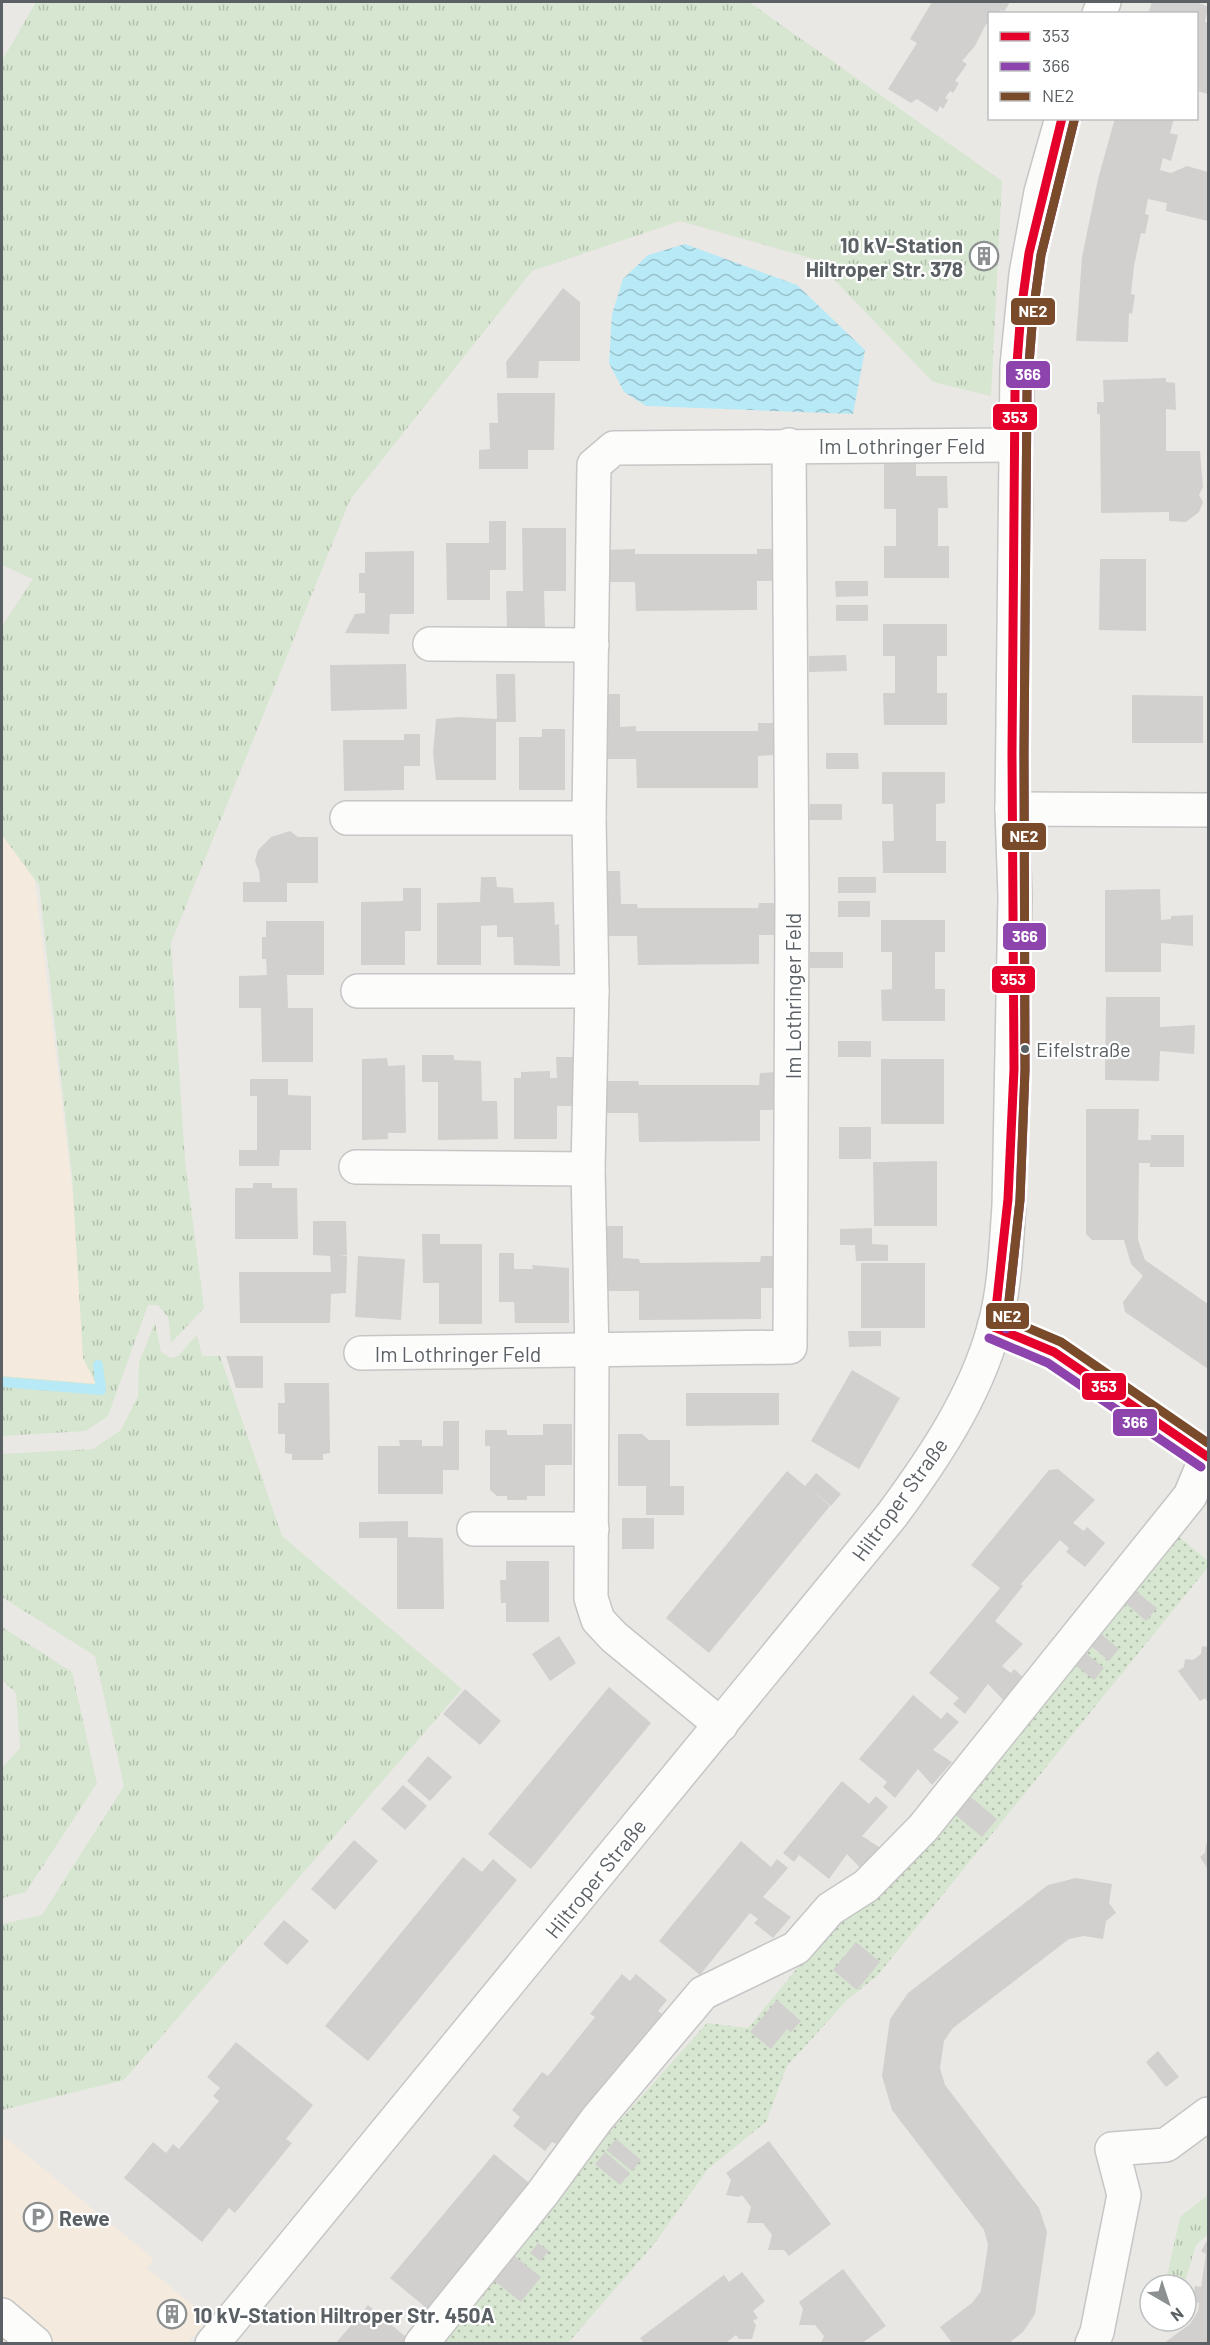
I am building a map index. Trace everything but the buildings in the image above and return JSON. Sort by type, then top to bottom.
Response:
[{"type":"street","name":"Hiltroper Straße","points":[[212,2343],[721,1725],[924,1472],[969,1397],[994,1327],[1005,1253],[1009,1206],[1015,897],[1012,809],[1014,445],[1017,366],[1026,274],[1041,192],[1061,120]]},
{"type":"street","name":"Im Lothringer Feld","points":[[361,1353],[592,1352],[625,1349],[790,1347],[792,876],[789,445]]},
{"type":"street","name":"Im Lothringer Feld","points":[[721,1725],[614,1637],[598,1620],[591,1598],[592,1352],[588,1169],[592,990],[589,818],[594,465],[614,448],[1014,445]]},
{"type":"street","points":[[430,644],[592,645]]},
{"type":"street","points":[[1012,809],[1209,810]]},
{"type":"street","points":[[347,818],[589,818]]},
{"type":"street","points":[[358,992],[592,990]]},
{"type":"street","points":[[356,1167],[588,1169]]},
{"type":"street","points":[[421,2343],[542,2194],[597,2119],[703,1993],[796,1948],[830,1909],[866,1886],[923,1828],[1191,1496],[1208,1455],[1054,1352],[994,1327]]},
{"type":"street","points":[[474,1529],[592,1529]]},
{"type":"street","points":[[1092,2343],[1097,2332],[1124,2195],[1112,2149],[1166,2145],[1209,2114]]},
{"type":"street","points":[[2,2315],[35,2343]]},
{"type":"shaded area","points":[[2,835],[33,866],[96,1384],[2,1376]]},
{"type":"shaded area","name":"Rewe","points":[[2,2135],[154,2259],[147,2268],[209,2318],[188,2343],[2,2343]]},
{"type":"green space","points":[[36,2],[749,2],[1002,181],[991,396],[933,382],[814,259],[680,221],[532,271],[350,500],[171,943],[185,1161],[204,1308],[171,1343],[168,1317],[158,1305],[148,1305],[108,1416],[86,1431],[2,1436],[2,1376],[96,1384],[83,1358],[72,1176],[39,885],[2,835],[2,626],[33,579],[2,565],[2,61]]},
{"type":"green space","points":[[155,1322],[161,1352],[172,1358],[178,1356],[196,1336],[202,1356],[220,1356],[282,1536],[462,1689],[124,2080],[2,2110],[2,1924],[42,1915],[124,1786],[95,1656],[2,1597],[2,1454],[93,1449],[121,1430],[138,1396],[139,1363]]},
{"type":"green space","points":[[1178,1536],[1208,1561],[1208,1567],[877,1976],[847,2000],[787,2066],[766,2122],[708,2169],[654,2244],[568,2343],[437,2344],[615,2126],[707,2023],[748,2028],[836,1921]]},
{"type":"green space","points":[[2,1627],[72,1672],[97,1783],[26,1892],[2,1898],[2,1768],[20,1748],[16,1693],[2,1680]]},
{"type":"green space","points":[[1208,2195],[1208,2234],[1196,2245],[1188,2273],[1168,2273],[1180,2217]]},
{"type":"water","points":[[685,244],[797,285],[865,350],[853,414],[646,406],[624,392],[609,363],[612,314],[623,279],[648,255]]},
{"type":"waterway","points":[[2,1382],[101,1390],[98,1365]]},
{"type":"transit line","name":"353","points":[[994,1327],[1008,1199],[1014,1069],[1012,753],[1015,389],[1021,311],[1029,253],[1062,120]]},
{"type":"transit line","name":"366","points":[[1006,1329],[1020,1200],[1025,1070],[1024,753],[1027,390],[1033,313],[1041,255],[1074,121]]},
{"type":"transit line","name":"NE2","points":[[1074,121],[1041,255],[1033,313],[1027,390],[1024,753],[1025,1070],[1020,1200],[1007,1319],[1061,1342],[1208,1443]]},
{"type":"transit line","name":"353","points":[[994,1327],[1054,1352],[1208,1457]]},
{"type":"transit line","name":"366","points":[[989,1338],[1048,1363],[1201,1467]]},
{"type":"place","name":"10 kV-Station Hiltroper Str. 378","points":[[984,256]]},
{"type":"place","name":"Eifelstraße","points":[[1025,1049]]},
{"type":"place","name":"Rewe","points":[[38,2217]]},
{"type":"place","name":"10 kV-Station Hiltroper Str. 450A","points":[[172,2314]]}]
